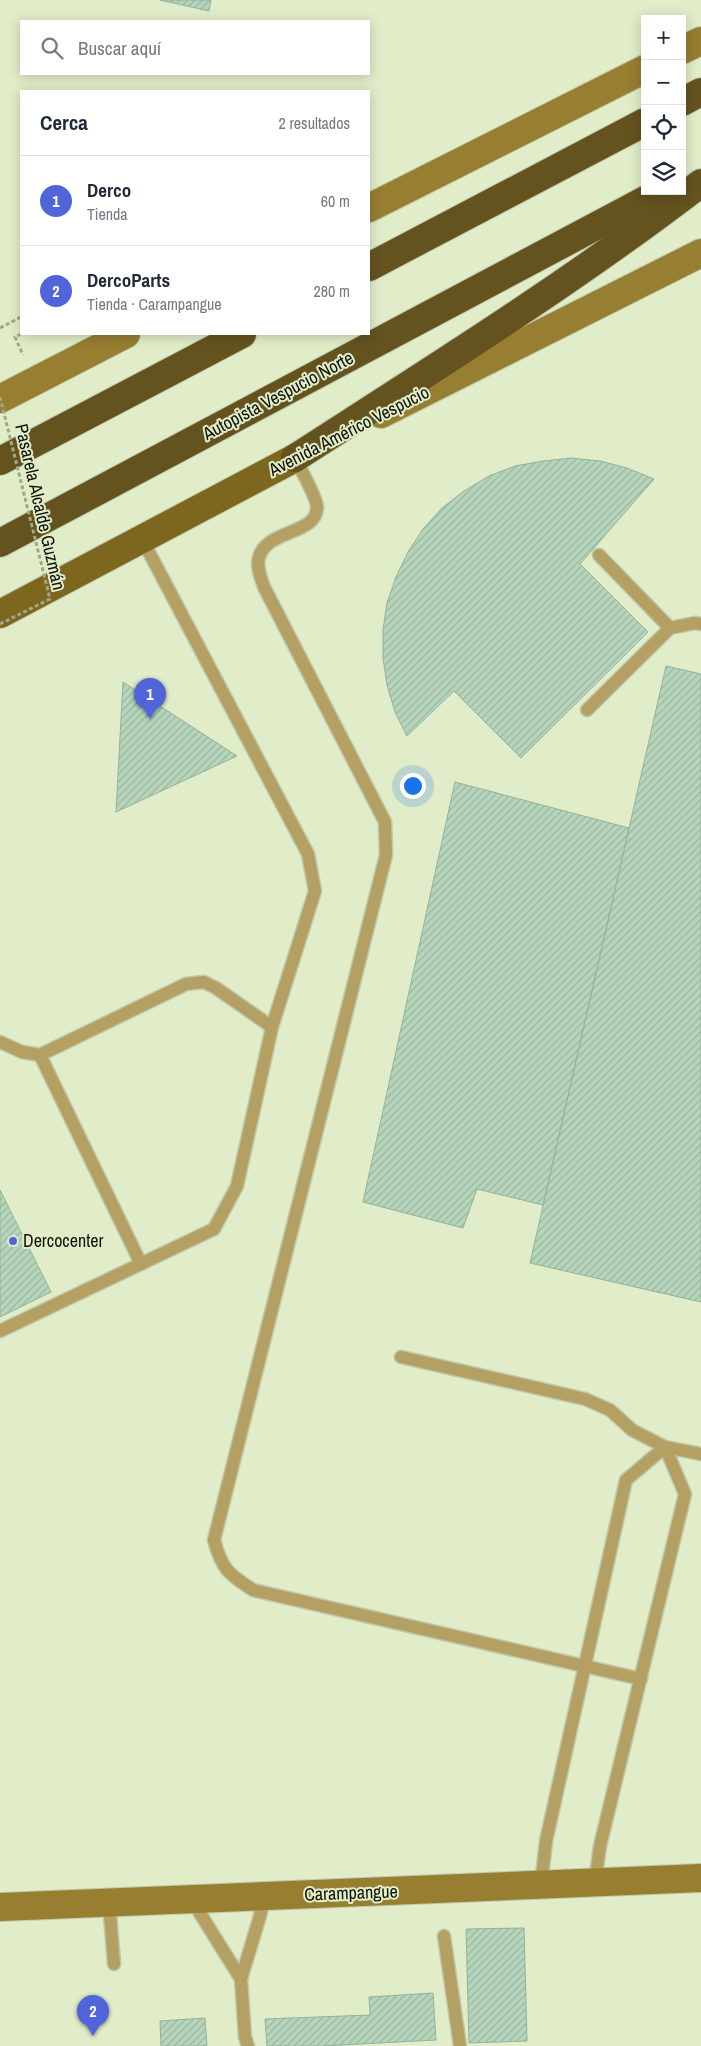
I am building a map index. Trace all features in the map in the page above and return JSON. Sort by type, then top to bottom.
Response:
[{"type":"highway","points":[[686,100],[701,92]]},
{"type":"highway","points":[[370,266],[641,124]]},
{"type":"highway","points":[[686,179],[701,171]]},
{"type":"highway","points":[[295,458],[567,282],[701,183]]},
{"type":"highway","name":"Autopista Vespucio Norte","points":[[0,544],[654,195]]},
{"type":"highway","points":[[0,461],[240,335]]},
{"type":"main road","points":[[686,48],[701,41]]},
{"type":"main road","points":[[370,207],[641,71]]},
{"type":"main road","name":"Avenida Américo Vespucio","points":[[0,614],[295,458],[701,253]]},
{"type":"main road","points":[[0,398],[124,335]]},
{"type":"main road","name":"Carampangue","points":[[0,1907],[701,1878]]},
{"type":"lane","points":[[295,458],[318,504],[316,514],[309,524],[284,534],[266,545],[259,557],[258,568],[264,587],[385,822],[386,855],[214,1540],[220,1561],[234,1578],[253,1590],[641,1680]]},
{"type":"lane","points":[[0,1331],[214,1229],[237,1186],[272,1027],[315,891],[308,854],[142,539]]},
{"type":"lane","points":[[599,555],[670,628]]},
{"type":"lane","points":[[587,710],[670,628],[695,623],[701,624]]},
{"type":"lane","points":[[0,1042],[22,1052],[40,1055],[186,984],[204,982],[216,988],[272,1027]]},
{"type":"lane","points":[[40,1055],[141,1264]]},
{"type":"lane","points":[[401,1357],[585,1399],[610,1410],[632,1430],[665,1447],[701,1454]]},
{"type":"lane","points":[[541,1885],[546,1841],[626,1480],[665,1447]]},
{"type":"lane","points":[[594,1882],[600,1846],[685,1494],[665,1447]]},
{"type":"lane","points":[[248,2046],[245,2037],[241,1979],[264,1896]]},
{"type":"lane","points":[[191,1899],[241,1979]]},
{"type":"lane","points":[[108,1902],[114,1964]]},
{"type":"lane","points":[[444,1936],[460,2046]]},
{"type":"path","points":[[0,328],[20,318]]},
{"type":"path","points":[[15,337],[20,334]]},
{"type":"path","name":"Pasarela Alcalde Guzmán","points":[[0,398],[50,599],[0,624]]},
{"type":"building","points":[[160,0],[211,0],[209,11]]},
{"type":"building","points":[[571,458],[600,461],[627,468],[654,479],[580,564],[648,632],[521,758],[454,691],[407,736],[395,712],[387,685],[383,658],[383,630],[387,603],[396,577],[408,552],[423,529],[442,508],[464,491],[489,476],[515,466]]},
{"type":"building","points":[[666,666],[701,674],[701,1302],[530,1263]]},
{"type":"building","points":[[123,682],[237,756],[116,812]]},
{"type":"building","points":[[455,782],[629,828],[543,1205],[477,1189],[463,1228],[363,1202]]},
{"type":"building","name":"Dercocenter","points":[[0,1190],[51,1292],[0,1317]]},
{"type":"building","points":[[524,1928],[527,2041],[469,2043],[466,1929]]},
{"type":"building","points":[[433,1993],[436,2040],[322,2046],[267,2046],[265,2019],[370,2015],[369,1997]]},
{"type":"building","points":[[205,2018],[207,2046],[161,2046],[160,2021]]},
{"type":"place","name":"Derco","points":[[150,719]]},
{"type":"place","name":"Dercocenter","points":[[13,1241]]},
{"type":"place","name":"DercoParts","points":[[93,2036]]}]
